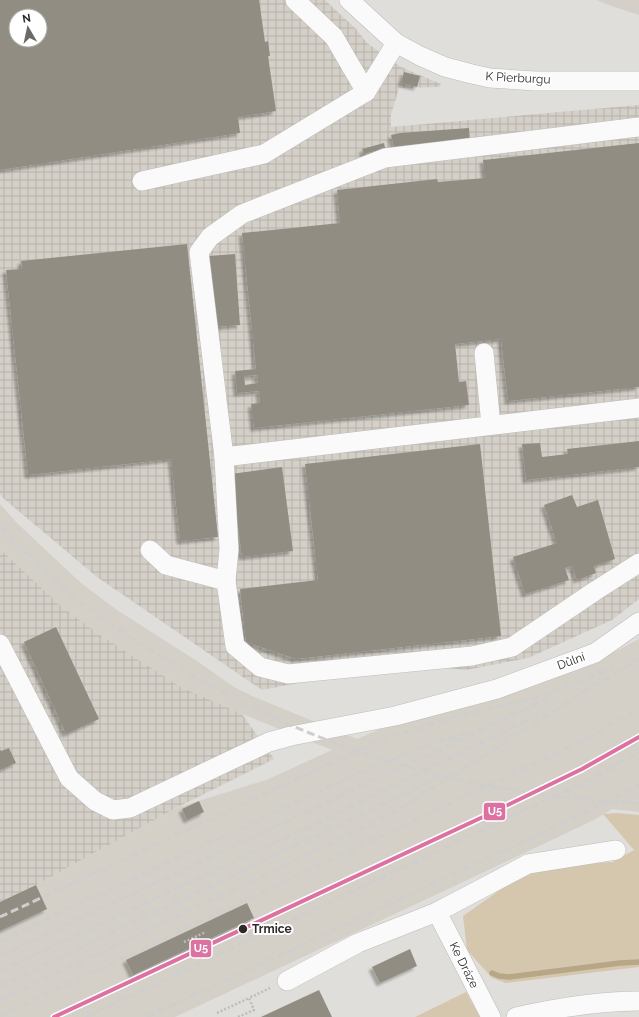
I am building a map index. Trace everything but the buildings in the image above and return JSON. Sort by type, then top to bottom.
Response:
[{"type":"street","points":[[295,0],[334,37],[366,92]]},
{"type":"street","name":"K Pierburgu","points":[[349,0],[396,43],[445,67],[490,78],[639,81]]},
{"type":"street","points":[[142,181],[264,154],[366,92],[396,43]]},
{"type":"street","points":[[639,128],[385,158],[242,214],[210,236],[199,252],[224,457],[229,549],[226,581],[235,646],[260,667],[288,674],[472,656],[512,647],[639,563]]},
{"type":"street","points":[[484,353],[491,425]]},
{"type":"street","points":[[224,457],[639,408]]},
{"type":"street","points":[[150,550],[166,565],[226,581]]},
{"type":"street","name":"Důlní","points":[[0,644],[69,778],[95,801],[114,810],[130,808],[269,742],[291,736],[395,716],[497,689],[595,652],[639,622]]},
{"type":"street","points":[[287,981],[358,943],[437,912],[528,864],[616,850]]},
{"type":"street","name":"Ke Dráze","points":[[437,912],[491,1017]]},
{"type":"street","points":[[516,1017],[586,1004],[639,1000]]},
{"type":"path","points":[[184,942],[206,932]]},
{"type":"path","points":[[218,1013],[287,981]]},
{"type":"path","points":[[238,1017],[254,1010],[250,998]]},
{"type":"shaded area","points":[[0,0],[325,0],[356,29],[367,43],[401,67],[441,84],[439,87],[399,88],[391,115],[391,127],[639,105],[639,599],[612,620],[528,658],[466,670],[407,664],[262,690],[97,577],[0,494]]},
{"type":"shaded area","points":[[596,0],[639,0],[639,15],[611,6]]},
{"type":"shaded area","points":[[0,504],[16,522],[81,583],[117,610],[197,661],[234,687],[252,696],[357,739],[378,730],[605,657],[639,639],[639,812],[612,809],[594,820],[175,1017],[0,1017],[0,931],[36,885],[176,808],[266,780],[332,750],[242,714],[181,687],[100,635],[61,606],[0,549]]},
{"type":"shaded area","points":[[0,549],[61,606],[100,635],[181,687],[242,714],[274,759],[176,808],[36,885],[0,902]]},
{"type":"shaded area","points":[[616,813],[639,815],[639,967],[506,983],[492,978],[467,950],[463,916],[533,867],[613,862],[634,850],[603,814]]},
{"type":"shaded area","points":[[466,992],[480,1017],[415,1017]]},
{"type":"waterway","points":[[492,973],[499,976],[509,977],[639,962]]},
{"type":"railway","points":[[0,527],[70,594],[94,612],[158,655],[195,677],[280,721],[329,741],[430,773],[534,793],[587,800],[639,803]]},
{"type":"railway","points":[[0,1000],[372,824],[439,784],[571,700],[639,660]]},
{"type":"railway","points":[[0,917],[381,740],[453,717],[540,697],[614,668]]},
{"type":"railway","points":[[0,956],[547,699]]},
{"type":"railway","points":[[0,1016],[517,772],[598,732],[639,709]]},
{"type":"railway","points":[[0,971],[340,812],[538,715]]},
{"type":"railway","points":[[0,941],[356,774],[412,751],[464,733]]},
{"type":"railway","points":[[86,1017],[593,778],[639,752]]},
{"type":"railway","points":[[0,986],[444,775]]},
{"type":"railway","points":[[147,1017],[582,814],[639,785]]},
{"type":"transit line","name":"U5","points":[[54,1017],[485,816],[582,769],[639,737]]},
{"type":"place","name":"Trmice","points":[[243,929]]}]
